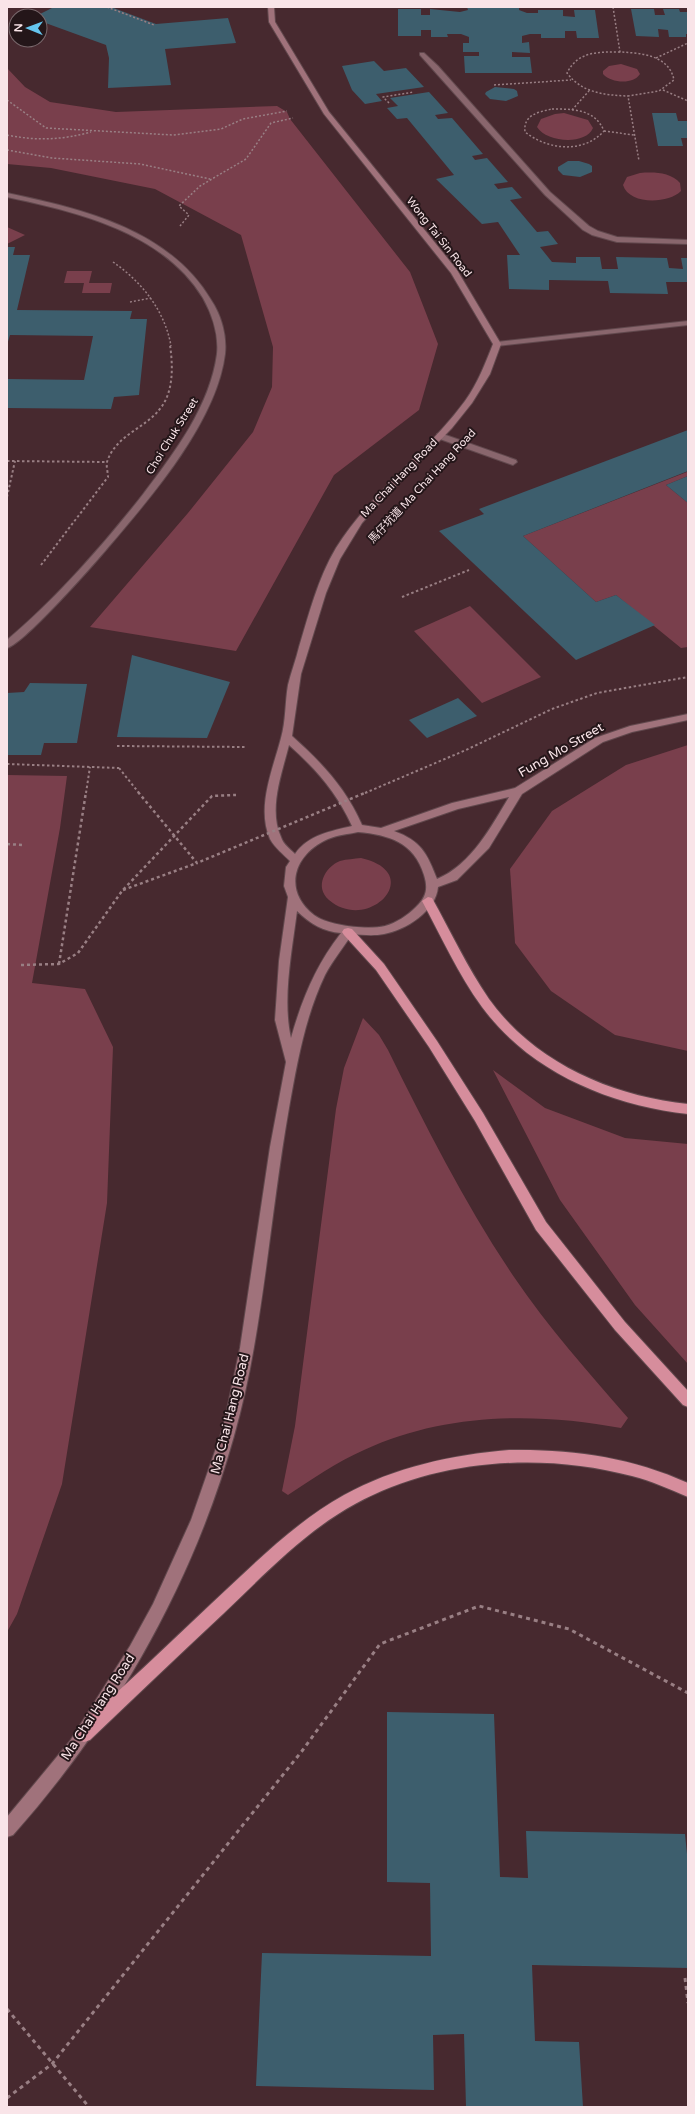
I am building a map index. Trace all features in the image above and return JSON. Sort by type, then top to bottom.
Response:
[{"type":"highway","points":[[428,901],[477,988],[496,1015],[515,1035],[541,1056],[587,1082],[621,1096],[650,1104],[688,1109]]},
{"type":"highway","points":[[348,932],[380,967],[433,1044],[479,1117],[541,1226],[620,1326],[688,1401]]},
{"type":"highway","points":[[84,1734],[282,1547],[326,1514],[369,1490],[414,1472],[460,1461],[509,1456],[561,1456],[610,1463],[645,1472],[688,1490]]},
{"type":"main road","name":"Wong Tai Sin Road","points":[[271,7],[272,22],[326,113],[454,272],[497,344]]},
{"type":"main road","name":"Ma Chai Hang Road","points":[[295,860],[280,845],[276,837],[272,809],[277,769],[287,737],[293,685],[320,595],[340,549],[367,509],[440,436],[486,377],[497,344]]},
{"type":"main road","name":"Fung Mo Street","points":[[382,831],[456,806],[518,791],[599,740],[630,729],[688,717]]},
{"type":"main road","points":[[287,737],[320,766],[330,778],[347,802],[358,828]]},
{"type":"main road","name":"Fung Mo Street","points":[[433,885],[453,877],[485,845],[518,791]]},
{"type":"main road","name":"Ma Chai Hang Road","points":[[358,828],[382,831],[408,842],[424,856],[433,885],[428,901],[413,915],[400,924],[384,930],[348,932],[330,927],[314,920],[301,910],[293,898],[289,885],[289,879],[295,860],[304,849],[325,835],[338,830],[358,828]]},
{"type":"main road","name":"Ma Chai Hang Road","points":[[291,1063],[281,1020],[285,961],[293,898]]},
{"type":"main road","name":"Ma Chai Hang Road","points":[[7,1830],[48,1782],[84,1734],[127,1666],[164,1596],[196,1528],[222,1454],[241,1381],[277,1144],[291,1063],[300,1026],[314,984],[324,963],[348,932]]},
{"type":"lane","points":[[422,54],[449,82],[556,202],[580,223],[593,232],[626,240],[688,242]]},
{"type":"lane","name":"Choi Chuk Street","points":[[7,195],[87,214],[160,248],[182,267],[198,285],[209,301],[218,323],[221,347],[218,372],[204,408],[150,490],[111,539],[61,593],[7,645]]},
{"type":"lane","points":[[497,344],[688,323]]},
{"type":"lane","points":[[440,436],[513,462]]},
{"type":"path","points":[[107,7],[154,25]]},
{"type":"path","points":[[613,7],[620,52]]},
{"type":"path","points":[[656,58],[688,43]]},
{"type":"path","points":[[620,52],[656,58],[671,68],[674,74],[674,80],[662,90],[652,93],[628,96],[611,95],[590,91],[571,80],[567,73],[570,64],[578,58],[596,53],[620,52]]},
{"type":"path","points":[[492,85],[571,80]]},
{"type":"path","points":[[662,90],[688,101]]},
{"type":"path","points":[[389,103],[383,96],[418,91]]},
{"type":"path","points":[[572,110],[590,91]]},
{"type":"path","points":[[628,96],[639,161]]},
{"type":"path","points":[[7,100],[46,128],[173,135],[221,129],[243,119],[294,109]]},
{"type":"path","points":[[552,109],[572,110],[596,118],[602,124],[604,130],[600,137],[592,142],[567,146],[540,142],[525,132],[524,126],[526,120],[532,115],[552,109]]},
{"type":"path","points":[[178,227],[189,215],[179,206],[200,186],[246,159],[271,123],[298,117]]},
{"type":"path","points":[[604,130],[634,135]]},
{"type":"path","points":[[7,135],[25,140],[65,140],[93,131]]},
{"type":"path","points":[[7,150],[52,158],[140,164],[210,179]]},
{"type":"path","points":[[38,570],[108,477],[107,462],[126,436],[160,411],[170,388],[174,357],[162,316],[146,289],[121,266],[108,259]]},
{"type":"path","points":[[130,302],[151,298]]},
{"type":"path","points":[[7,461],[107,462]]},
{"type":"path","points":[[7,497],[15,461]]},
{"type":"path","points":[[402,597],[469,570]]},
{"type":"path","points":[[122,891],[153,878],[197,863],[466,750],[552,708],[597,693],[688,677]]},
{"type":"path","points":[[117,746],[247,747]]},
{"type":"path","points":[[7,764],[119,768],[197,863]]},
{"type":"path","points":[[59,964],[90,767]]},
{"type":"path","points":[[21,965],[59,964],[78,953],[122,891],[212,796],[243,795]]},
{"type":"path","points":[[7,844],[22,845]]},
{"type":"path","points":[[7,2098],[52,2064],[302,1751],[380,1644],[479,1606],[569,1629],[688,1693]]},
{"type":"path","points":[[685,1978],[688,2003]]},
{"type":"path","points":[[7,2009],[24,2027],[52,2064],[89,2107]]},
{"type":"shaded area","points":[[621,64],[637,69],[640,74],[637,78],[622,82],[611,79],[603,74],[603,71],[609,66]]},
{"type":"shaded area","points":[[7,68],[25,87],[50,102],[116,112],[277,106],[287,112],[290,119],[410,272],[438,344],[419,410],[334,475],[236,651],[90,627],[188,513],[253,432],[272,387],[273,347],[241,235],[155,189],[51,168],[7,164]]},
{"type":"shaded area","points":[[564,113],[588,120],[593,128],[589,134],[574,140],[557,139],[548,136],[537,127],[541,119],[555,114]]},
{"type":"shaded area","points":[[640,173],[656,173],[672,177],[680,183],[681,191],[675,195],[659,200],[641,199],[633,196],[627,192],[623,185],[627,177]]},
{"type":"shaded area","points":[[7,227],[25,235],[7,244]]},
{"type":"shaded area","points":[[67,271],[92,271],[89,283],[112,283],[110,293],[82,293],[84,283],[64,283]]},
{"type":"shaded area","points":[[687,472],[688,476],[666,485],[688,503],[688,647],[681,648],[616,595],[596,602],[523,536]]},
{"type":"shaded area","points":[[470,606],[541,677],[482,703],[414,631]]},
{"type":"shaded area","points":[[688,745],[688,1051],[615,1035],[551,991],[515,943],[510,869],[552,811],[626,765]]},
{"type":"shaded area","points":[[7,775],[67,776],[60,828],[32,983],[85,989],[113,1047],[107,1203],[62,1484],[17,1614],[7,1632]]},
{"type":"shaded area","points":[[361,858],[380,866],[389,876],[390,887],[385,897],[374,906],[360,910],[345,909],[329,900],[325,895],[322,889],[323,878],[330,868],[340,861]]},
{"type":"shaded area","points":[[363,1018],[379,1035],[388,1050],[432,1137],[496,1250],[527,1296],[554,1331],[628,1418],[621,1428],[556,1419],[491,1419],[458,1423],[426,1429],[395,1438],[364,1450],[344,1460],[288,1495],[282,1491],[295,1426],[336,1109],[344,1068]]},
{"type":"shaded area","points":[[493,1070],[545,1108],[625,1138],[688,1144],[688,1364],[635,1305],[560,1200]]},
{"type":"building","points":[[54,7],[111,7],[156,24],[228,18],[236,43],[165,49],[171,85],[108,88],[109,58],[106,45],[48,24],[48,10]]},
{"type":"building","points":[[467,7],[519,7],[519,10],[527,13],[538,13],[538,10],[563,10],[563,16],[575,17],[574,10],[595,10],[599,38],[577,38],[576,31],[565,31],[565,38],[541,38],[541,34],[522,36],[522,43],[529,42],[530,53],[512,52],[512,57],[530,57],[532,73],[465,73],[464,56],[479,56],[479,52],[463,52],[463,43],[469,43],[469,37],[461,34],[447,34],[448,37],[431,37],[431,30],[421,30],[421,36],[398,36],[398,9],[421,9],[421,15],[430,15],[430,9],[460,12],[468,10]]},
{"type":"building","points":[[631,9],[654,9],[655,15],[665,15],[663,9],[679,9],[680,12],[688,12],[688,34],[686,34],[686,37],[669,37],[668,30],[658,29],[659,37],[636,36]]},
{"type":"building","points":[[374,61],[384,71],[406,68],[424,87],[376,94],[382,101],[365,104],[352,90],[342,66]]},
{"type":"building","points":[[495,87],[514,89],[517,91],[518,96],[506,101],[490,99],[485,94]]},
{"type":"building","points":[[429,92],[448,113],[435,115],[438,119],[452,118],[483,154],[472,156],[475,160],[487,158],[508,182],[494,184],[498,189],[512,187],[522,198],[510,200],[537,232],[548,231],[558,244],[540,247],[552,262],[576,263],[576,257],[600,257],[602,269],[618,269],[616,257],[667,258],[669,268],[683,269],[681,258],[688,258],[688,282],[666,282],[668,294],[610,293],[608,281],[549,280],[549,290],[509,289],[507,255],[520,255],[498,222],[482,224],[436,179],[454,175],[407,118],[397,119],[387,108],[398,106],[390,98]]},
{"type":"building","points":[[652,113],[676,113],[678,121],[688,121],[688,138],[681,138],[683,146],[658,146]]},
{"type":"building","points":[[568,161],[579,161],[589,164],[592,166],[592,172],[580,177],[563,175],[558,170],[558,167]]},
{"type":"building","points":[[7,247],[15,247],[13,255],[30,255],[17,310],[132,311],[130,319],[147,319],[139,395],[114,397],[111,409],[7,408],[7,379],[84,380],[93,336],[10,335],[7,345]]},
{"type":"building","points":[[688,430],[688,471],[523,536],[596,602],[616,595],[655,625],[576,660],[439,531],[484,514],[479,509]]},
{"type":"building","points":[[688,476],[688,503],[666,485]]},
{"type":"building","points":[[132,655],[230,682],[207,738],[117,737]]},
{"type":"building","points":[[30,683],[87,684],[77,743],[44,743],[41,755],[7,755],[7,693],[24,692]]},
{"type":"building","points":[[458,698],[477,716],[427,738],[409,720]]},
{"type":"building","points":[[387,1712],[494,1714],[500,1877],[528,1878],[526,1831],[685,1834],[688,1864],[688,1968],[532,1965],[535,2041],[579,2042],[583,2107],[466,2107],[464,2034],[433,2035],[434,2090],[256,2086],[262,1953],[431,1956],[430,1883],[387,1882]]}]
